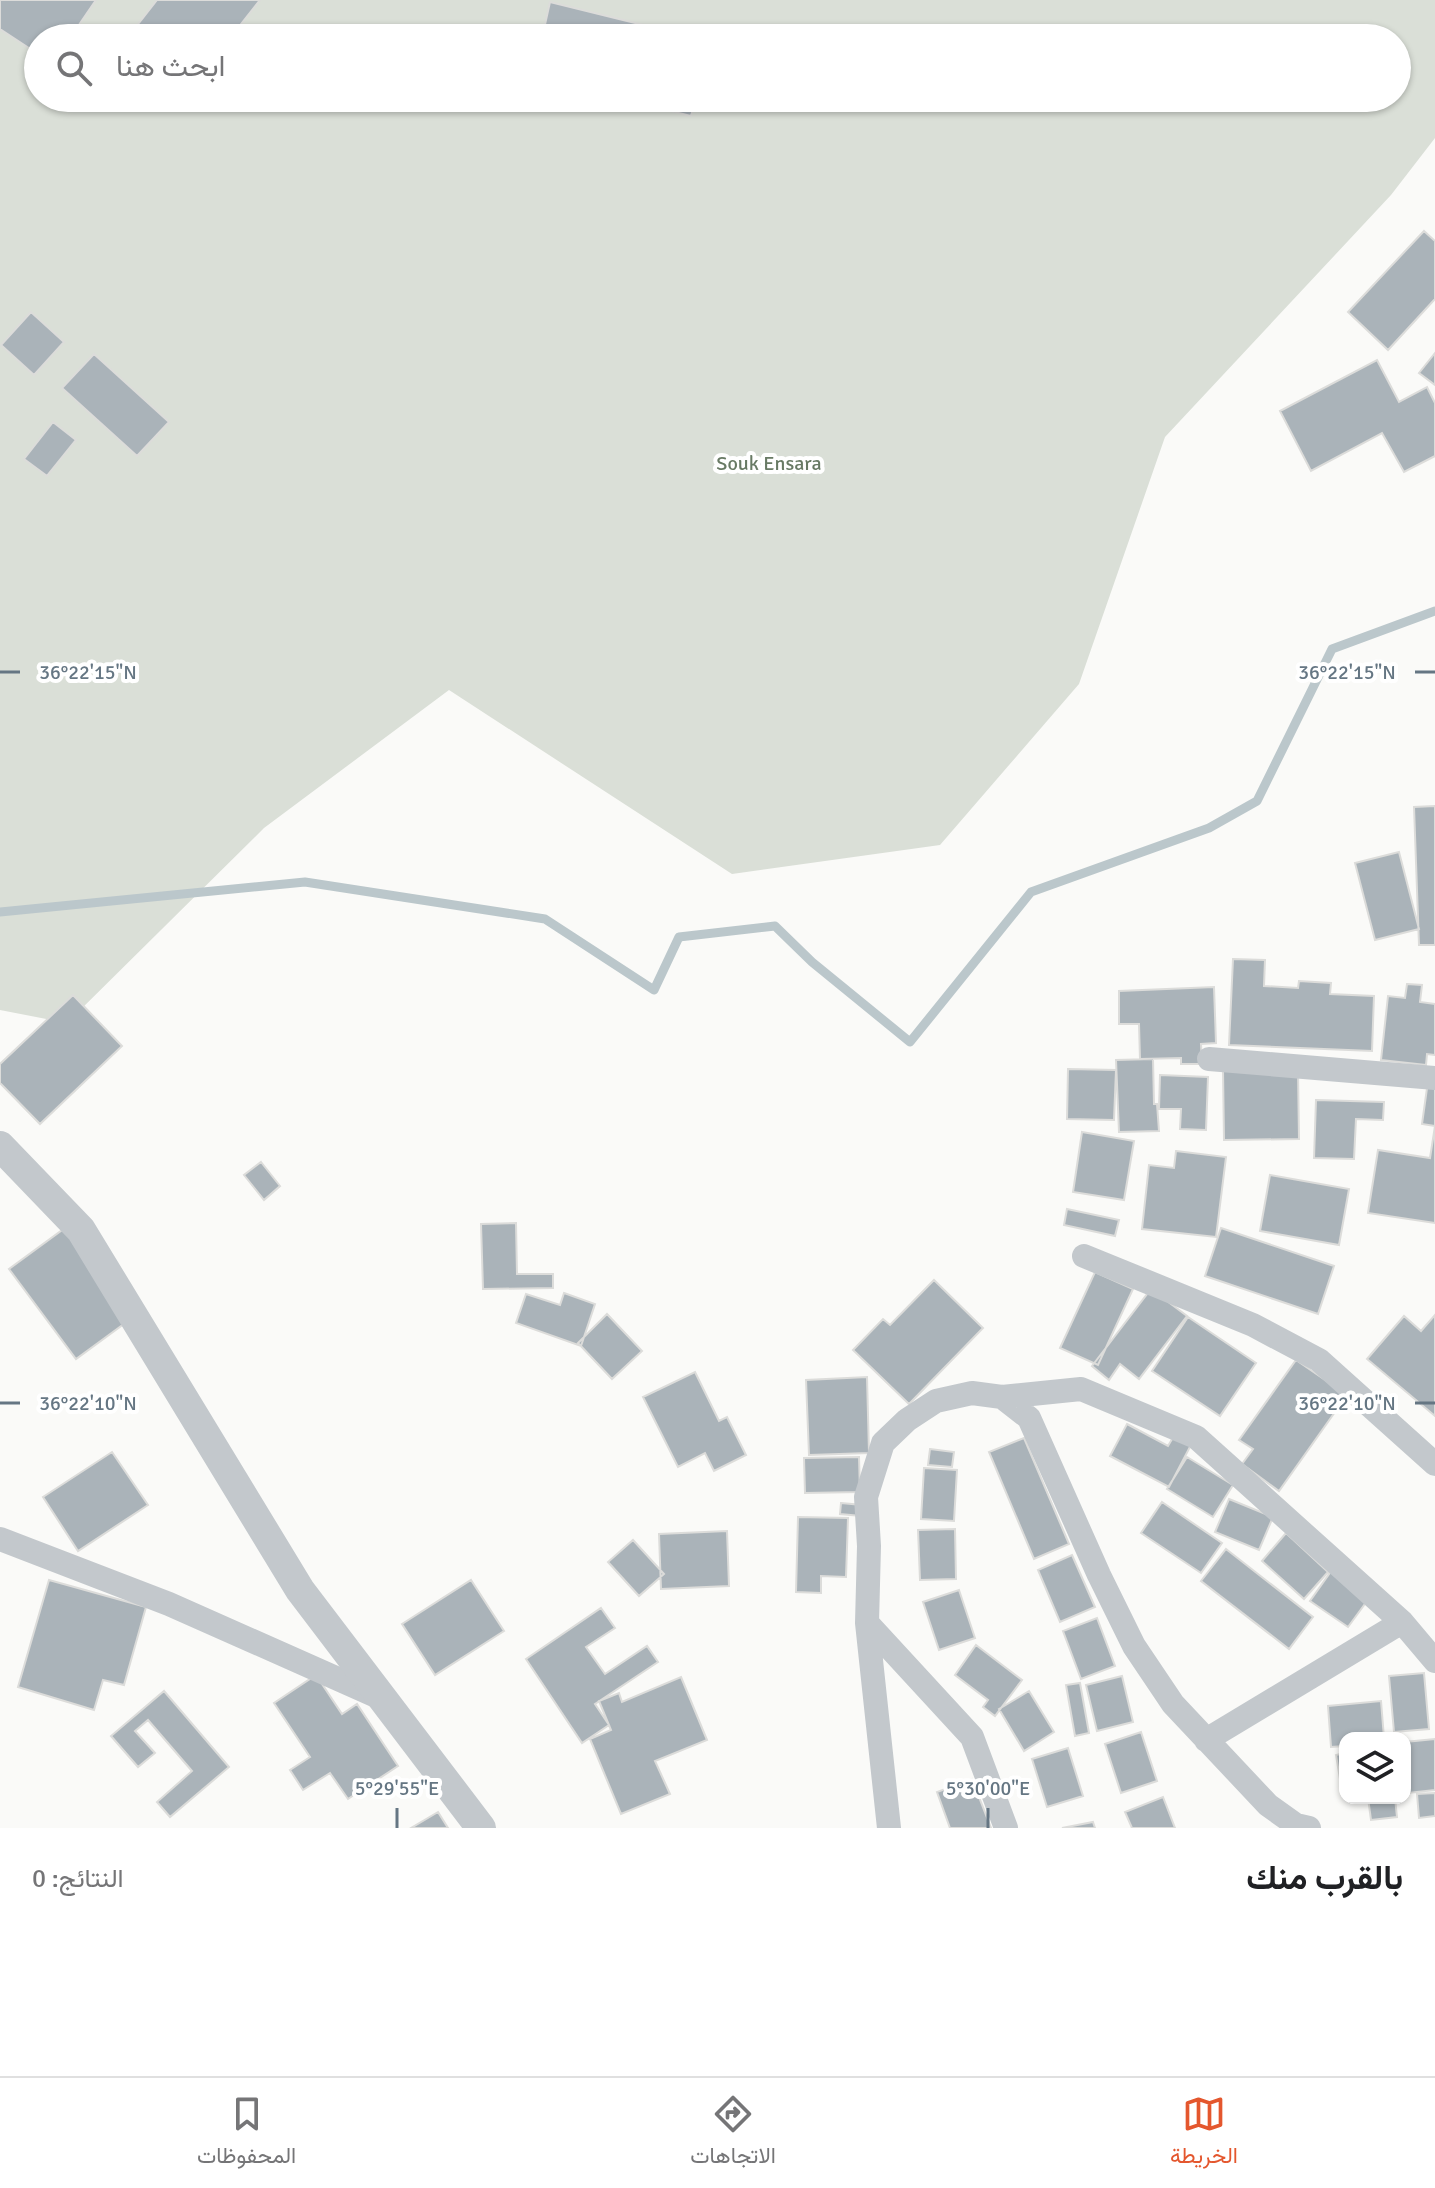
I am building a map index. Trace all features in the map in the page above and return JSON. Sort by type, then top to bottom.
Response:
[{"type":"street","points":[[1209,1059],[1435,1078]]},
{"type":"street","points":[[0,1146],[81,1230],[300,1590],[481,1828]]},
{"type":"street","points":[[1084,1256],[1253,1325],[1319,1360],[1435,1464]]},
{"type":"street","points":[[889,1828],[867,1623],[869,1546],[866,1497],[883,1443],[907,1420],[936,1401],[972,1393],[1002,1397],[1081,1389],[1196,1437],[1402,1622],[1435,1661]]},
{"type":"street","points":[[1002,1397],[1029,1418],[1134,1646],[1173,1704],[1282,1822],[1309,1828]]},
{"type":"street","points":[[0,1539],[169,1604],[385,1700]]},
{"type":"street","points":[[1206,1740],[1402,1622]]},
{"type":"street","points":[[867,1623],[972,1737],[1006,1828]]},
{"type":"green space","name":"Souk Ensara","points":[[0,0],[1435,0],[1435,138],[1391,195],[1165,437],[1079,684],[940,845],[732,874],[449,690],[264,828],[67,1023],[0,1010]]},
{"type":"building","points":[[0,0],[96,0],[80,24],[24,24],[24,45],[0,29]]},
{"type":"building","points":[[157,0],[260,0],[241,24],[138,24]]},
{"type":"building","points":[[550,2],[639,24],[545,24]]},
{"type":"building","points":[[1424,231],[1435,241],[1435,299],[1388,350],[1348,312]]},
{"type":"building","points":[[31,312],[64,342],[34,375],[1,345]]},
{"type":"building","points":[[1435,353],[1435,385],[1419,373]]},
{"type":"building","points":[[94,354],[169,422],[137,456],[62,388]]},
{"type":"building","points":[[1377,360],[1399,402],[1427,387],[1435,403],[1435,456],[1404,472],[1382,433],[1311,471],[1280,411]]},
{"type":"building","points":[[53,422],[76,440],[47,476],[24,459]]},
{"type":"building","points":[[1435,806],[1435,945],[1419,945],[1414,807]]},
{"type":"building","points":[[1399,852],[1419,929],[1375,940],[1355,863]]},
{"type":"building","points":[[1233,959],[1265,960],[1264,986],[1298,988],[1299,981],[1331,983],[1330,994],[1374,996],[1372,1051],[1229,1045]]},
{"type":"building","points":[[1407,984],[1422,985],[1420,1002],[1435,1004],[1435,1055],[1427,1054],[1426,1065],[1381,1060],[1388,996],[1405,998]]},
{"type":"building","points":[[1214,987],[1216,1043],[1201,1044],[1202,1064],[1181,1064],[1181,1058],[1140,1059],[1139,1024],[1119,1024],[1119,991]]},
{"type":"building","points":[[73,995],[122,1046],[40,1124],[0,1083],[0,1064]]},
{"type":"building","points":[[1153,1059],[1154,1104],[1157,1104],[1159,1131],[1119,1132],[1116,1060]]},
{"type":"building","points":[[1068,1069],[1116,1070],[1114,1120],[1067,1119]]},
{"type":"building","points":[[1223,1070],[1298,1070],[1299,1139],[1224,1140]]},
{"type":"building","points":[[1160,1075],[1208,1077],[1206,1130],[1180,1129],[1181,1109],[1159,1109]]},
{"type":"building","points":[[1428,1081],[1435,1082],[1435,1126],[1422,1124]]},
{"type":"building","points":[[1316,1100],[1384,1102],[1383,1120],[1356,1119],[1354,1159],[1314,1158]]},
{"type":"building","points":[[1435,1126],[1435,1223],[1368,1213],[1378,1150],[1430,1158]]},
{"type":"building","points":[[1082,1132],[1134,1141],[1124,1200],[1073,1192]]},
{"type":"building","points":[[1176,1151],[1226,1157],[1216,1237],[1142,1229],[1149,1165],[1174,1168]]},
{"type":"building","points":[[261,1162],[280,1186],[264,1200],[244,1175]]},
{"type":"building","points":[[1270,1175],[1349,1189],[1339,1245],[1260,1231]]},
{"type":"building","points":[[1067,1209],[1119,1220],[1115,1236],[1064,1225]]},
{"type":"building","points":[[516,1223],[517,1274],[553,1274],[553,1288],[483,1289],[481,1224]]},
{"type":"building","points":[[65,1228],[132,1318],[76,1359],[9,1269]]},
{"type":"building","points":[[1221,1228],[1334,1266],[1318,1314],[1205,1276]]},
{"type":"building","points":[[1095,1272],[1133,1289],[1098,1365],[1060,1348]]},
{"type":"building","points":[[934,1280],[983,1328],[909,1404],[853,1350],[883,1319],[890,1325]]},
{"type":"building","points":[[1151,1289],[1187,1316],[1139,1379],[1120,1364],[1109,1380],[1092,1366]]},
{"type":"building","points":[[564,1293],[595,1304],[581,1346],[516,1323],[526,1294],[560,1305]]},
{"type":"building","points":[[607,1314],[642,1351],[612,1379],[578,1343]]},
{"type":"building","points":[[1435,1315],[1435,1416],[1367,1359],[1404,1316],[1421,1331]]},
{"type":"building","points":[[1188,1317],[1256,1363],[1220,1416],[1152,1371]]},
{"type":"building","points":[[1296,1360],[1347,1395],[1279,1491],[1242,1464],[1253,1449],[1239,1440]]},
{"type":"building","points":[[695,1372],[719,1421],[727,1417],[746,1455],[714,1471],[705,1453],[678,1467],[643,1397]]},
{"type":"building","points":[[867,1377],[869,1453],[809,1455],[806,1380]]},
{"type":"building","points":[[1127,1424],[1168,1446],[1175,1434],[1192,1443],[1169,1487],[1110,1456]]},
{"type":"building","points":[[1024,1438],[1069,1544],[1034,1559],[989,1452]]},
{"type":"building","points":[[930,1449],[954,1452],[952,1467],[928,1465]]},
{"type":"building","points":[[112,1452],[148,1505],[78,1551],[43,1497]]},
{"type":"building","points":[[859,1457],[860,1492],[805,1493],[804,1458]]},
{"type":"building","points":[[1187,1457],[1233,1485],[1213,1517],[1167,1489]]},
{"type":"building","points":[[924,1468],[957,1470],[954,1521],[921,1519]]},
{"type":"building","points":[[1229,1499],[1273,1517],[1259,1550],[1215,1532]]},
{"type":"building","points":[[1162,1502],[1222,1543],[1201,1573],[1141,1533]]},
{"type":"building","points":[[841,1503],[862,1505],[861,1516],[840,1514]]},
{"type":"building","points":[[798,1517],[848,1518],[846,1577],[821,1576],[821,1593],[796,1592]]},
{"type":"building","points":[[955,1529],[956,1579],[920,1580],[918,1530]]},
{"type":"building","points":[[727,1531],[729,1586],[661,1589],[659,1534]]},
{"type":"building","points":[[1286,1533],[1328,1572],[1304,1599],[1262,1561]]},
{"type":"building","points":[[633,1540],[664,1574],[639,1596],[608,1562]]},
{"type":"building","points":[[1226,1549],[1313,1617],[1289,1649],[1201,1581]]},
{"type":"building","points":[[1072,1555],[1095,1607],[1060,1622],[1038,1570]]},
{"type":"building","points":[[1332,1570],[1370,1597],[1348,1627],[1310,1601]]},
{"type":"building","points":[[49,1580],[146,1607],[124,1685],[103,1680],[94,1710],[18,1687]]},
{"type":"building","points":[[471,1580],[504,1631],[435,1675],[402,1624]]},
{"type":"building","points":[[959,1590],[975,1638],[939,1650],[923,1602]]},
{"type":"building","points":[[601,1608],[615,1628],[586,1647],[605,1674],[647,1646],[658,1662],[595,1704],[609,1725],[582,1743],[526,1659]]},
{"type":"building","points":[[1097,1618],[1115,1666],[1081,1679],[1063,1631]]},
{"type":"building","points":[[976,1645],[1022,1680],[995,1716],[983,1707],[988,1700],[955,1675]]},
{"type":"building","points":[[1424,1673],[1429,1729],[1394,1732],[1389,1676]]},
{"type":"building","points":[[316,1675],[342,1714],[357,1704],[398,1766],[348,1799],[330,1773],[303,1790],[290,1770],[310,1757],[274,1703]]},
{"type":"building","points":[[1122,1676],[1133,1722],[1097,1731],[1086,1685]]},
{"type":"building","points":[[681,1677],[707,1740],[655,1761],[670,1794],[621,1814],[590,1739],[611,1730],[599,1701],[619,1693],[622,1702]]},
{"type":"building","points":[[1080,1683],[1089,1733],[1075,1736],[1066,1685]]},
{"type":"building","points":[[164,1691],[229,1767],[170,1817],[157,1802],[192,1771],[148,1720],[135,1731],[155,1753],[138,1767],[111,1736]]},
{"type":"building","points":[[1029,1691],[1054,1732],[1024,1751],[999,1709]]},
{"type":"building","points":[[1381,1701],[1384,1732],[1339,1732],[1339,1746],[1331,1747],[1328,1706]]},
{"type":"building","points":[[1141,1732],[1157,1781],[1121,1793],[1105,1744]]},
{"type":"building","points":[[1435,1739],[1435,1790],[1411,1793],[1411,1741]]},
{"type":"building","points":[[1068,1748],[1083,1796],[1047,1807],[1032,1759]]},
{"type":"building","points":[[972,1779],[991,1828],[950,1828],[937,1792]]},
{"type":"building","points":[[1435,1793],[1435,1816],[1419,1818],[1417,1794]]},
{"type":"building","points":[[1163,1797],[1175,1828],[1132,1828],[1125,1812]]},
{"type":"building","points":[[1369,1804],[1396,1804],[1397,1817],[1371,1820]]},
{"type":"building","points":[[438,1812],[448,1828],[411,1828]]},
{"type":"building","points":[[1093,1822],[1095,1828],[1062,1828]]},
{"type":"waterway","points":[[0,912],[305,882],[545,919],[654,990],[679,937],[775,926],[812,962],[910,1042],[1031,892],[1209,828],[1257,801],[1332,649],[1435,611]]}]
